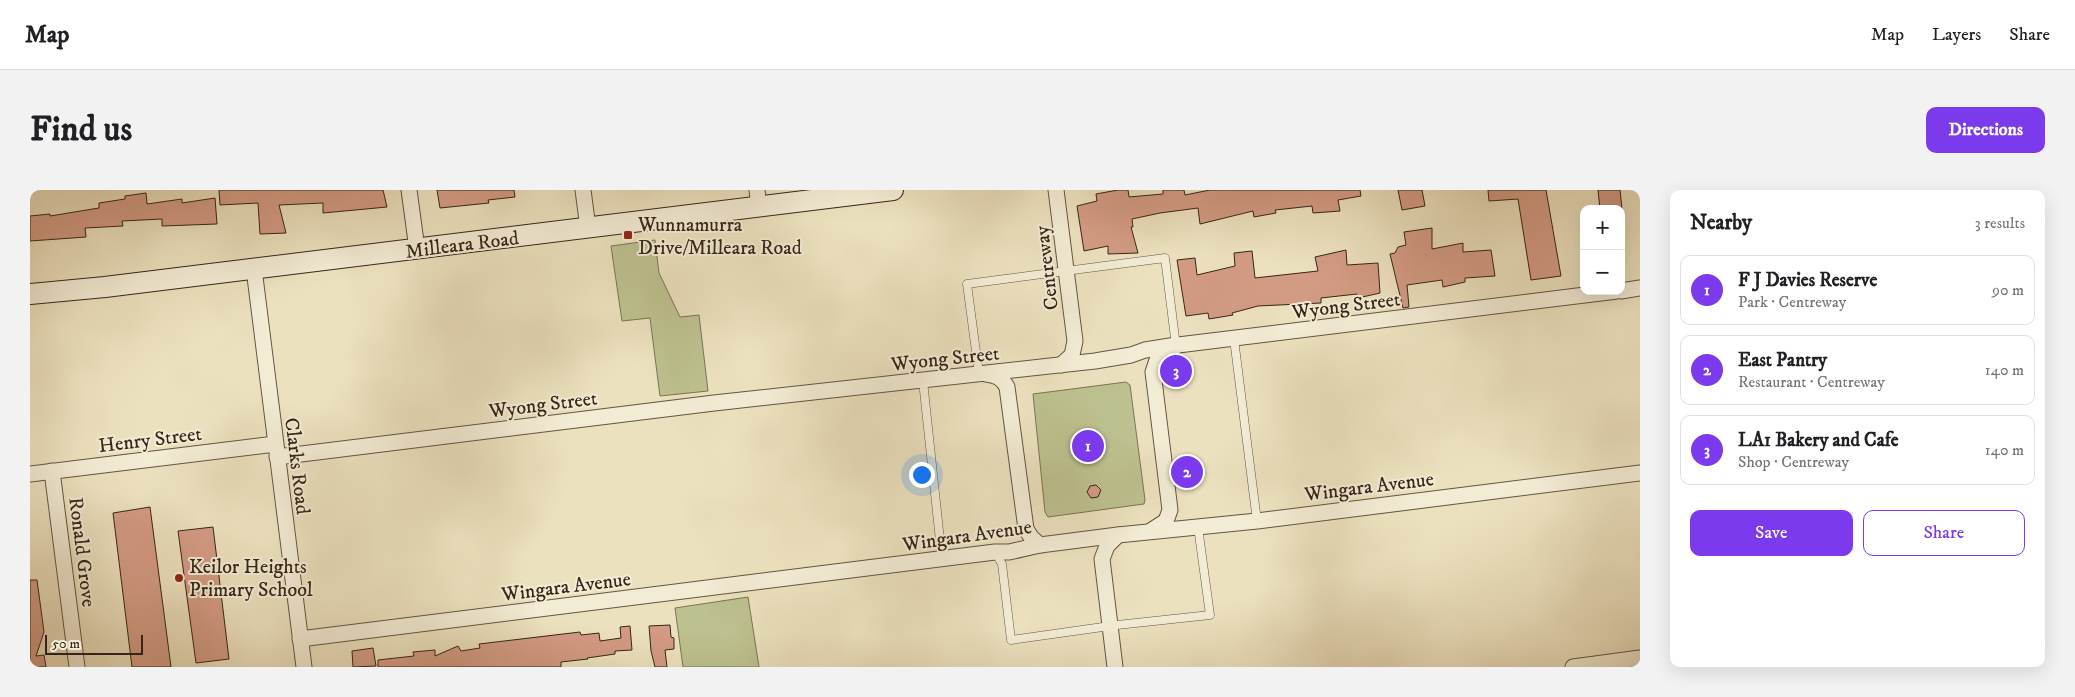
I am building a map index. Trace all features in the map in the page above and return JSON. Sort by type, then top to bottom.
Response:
[{"type":"main road","name":"Milleara Road","points":[[30,294],[105,287],[588,228],[758,198],[893,190]]},
{"type":"street","points":[[409,190],[417,249]]},
{"type":"street","points":[[583,190],[588,228]]},
{"type":"street","name":"Centreway","points":[[1056,190],[1075,341]]},
{"type":"street","name":"Clarks Road","points":[[254,269],[304,667]]},
{"type":"street","points":[[1625,290],[1640,288]]},
{"type":"street","name":"Wyong Street","points":[[276,450],[1095,361],[1132,355],[1145,350],[1585,295]]},
{"type":"street","points":[[1075,341],[1083,353],[1095,361]]},
{"type":"street","points":[[1061,365],[1072,355],[1075,341]]},
{"type":"street","points":[[1152,530],[1166,521],[1170,514],[1153,372],[1157,360],[1176,346]]},
{"type":"street","points":[[1132,355],[1145,362],[1153,372]]},
{"type":"street","points":[[1008,394],[1011,380],[1023,369]]},
{"type":"street","points":[[979,374],[994,375],[1004,382],[1008,394],[1026,528],[1031,537],[1040,545]]},
{"type":"street","name":"Henry Street","points":[[30,474],[276,450]]},
{"type":"street","name":"Ronald Grove","points":[[52,471],[77,667]]},
{"type":"street","name":"Wingara Avenue","points":[[300,639],[995,552],[1009,552],[1040,545],[1152,530],[1258,520],[1640,473]]},
{"type":"street","points":[[1170,514],[1177,520],[1198,527]]},
{"type":"street","points":[[995,552],[1011,546],[1020,539],[1026,528]]},
{"type":"street","points":[[1116,667],[1102,559],[1107,546],[1118,535]]},
{"type":"street","points":[[1081,540],[1094,549],[1102,559]]},
{"type":"street","points":[[1573,667],[1640,658]]},
{"type":"lane","points":[[979,374],[967,284],[1165,258],[1176,346]]},
{"type":"lane","points":[[1234,339],[1258,520]]},
{"type":"lane","points":[[922,381],[942,559]]},
{"type":"lane","points":[[995,552],[1002,564],[1010,640],[1210,614],[1198,527]]},
{"type":"green space","points":[[655,240],[659,273],[680,317],[699,315],[708,391],[660,396],[650,318],[622,321],[611,246]]},
{"type":"green space","points":[[1126,382],[1130,385],[1144,504],[1048,517],[1045,512],[1033,394]]},
{"type":"green space","points":[[748,597],[759,667],[683,667],[675,608]]},
{"type":"building","points":[[219,190],[383,190],[387,207],[323,213],[323,203],[279,205],[286,233],[260,234],[258,203],[220,205]]},
{"type":"building","points":[[437,190],[514,190],[515,197],[488,200],[489,203],[440,208]]},
{"type":"building","points":[[1128,190],[1129,197],[1163,194],[1163,190],[1184,190],[1185,195],[1210,190],[1360,190],[1361,196],[1338,200],[1340,211],[1313,213],[1312,206],[1275,210],[1276,213],[1254,217],[1253,211],[1200,224],[1198,208],[1160,213],[1132,219],[1133,227],[1131,227],[1138,253],[1108,254],[1108,246],[1084,251],[1077,206],[1097,201],[1096,194]]},
{"type":"building","points":[[1398,190],[1422,190],[1425,206],[1402,210]]},
{"type":"building","points":[[1488,190],[1546,190],[1561,276],[1531,280],[1518,199],[1489,201]]},
{"type":"building","points":[[1598,190],[1620,190],[1622,205],[1600,205]]},
{"type":"building","points":[[146,193],[147,204],[182,199],[182,203],[215,198],[217,224],[162,226],[162,219],[122,221],[123,226],[85,228],[86,237],[30,241],[30,216],[50,214],[50,216],[99,208],[99,203]]},
{"type":"building","points":[[1432,228],[1432,249],[1463,243],[1463,252],[1491,250],[1495,276],[1465,278],[1465,282],[1443,287],[1442,280],[1407,285],[1409,307],[1403,308],[1390,254],[1395,253],[1398,247],[1406,245],[1404,232]]},
{"type":"building","points":[[1346,250],[1347,265],[1378,263],[1380,293],[1358,298],[1357,294],[1321,298],[1321,303],[1258,306],[1232,313],[1233,315],[1209,319],[1208,313],[1186,316],[1177,260],[1195,258],[1197,275],[1235,266],[1234,253],[1252,251],[1255,278],[1318,271],[1315,257]]},
{"type":"building","points":[[1096,485],[1101,490],[1098,497],[1091,498],[1087,492],[1090,486]]},
{"type":"building","points":[[150,507],[171,667],[132,667],[113,513]]},
{"type":"building","points":[[213,527],[229,659],[196,663],[178,531]]},
{"type":"building","points":[[30,580],[37,580],[44,632],[36,656],[44,655],[46,667],[30,667]]},
{"type":"building","points":[[670,625],[671,637],[674,638],[674,649],[665,650],[667,667],[655,667],[651,651],[649,626]]},
{"type":"building","points":[[630,626],[632,650],[615,651],[615,654],[561,662],[561,667],[378,667],[378,660],[414,656],[413,652],[435,650],[435,656],[458,646],[461,651],[480,648],[479,644],[580,632],[581,635],[599,633],[600,641],[621,638],[620,627]]},
{"type":"building","points":[[373,648],[376,666],[353,667],[352,651]]},
{"type":"place","name":"Wunnamurra Drive/Milleara Road","points":[[628,235]]},
{"type":"place","name":"LA1 Bakery and Cafe","points":[[1176,371]]},
{"type":"place","name":"F J Davies Reserve","points":[[1088,446]]},
{"type":"place","name":"East Pantry","points":[[1187,472]]},
{"type":"place","name":"Keilor Heights Primary School","points":[[179,578]]}]
